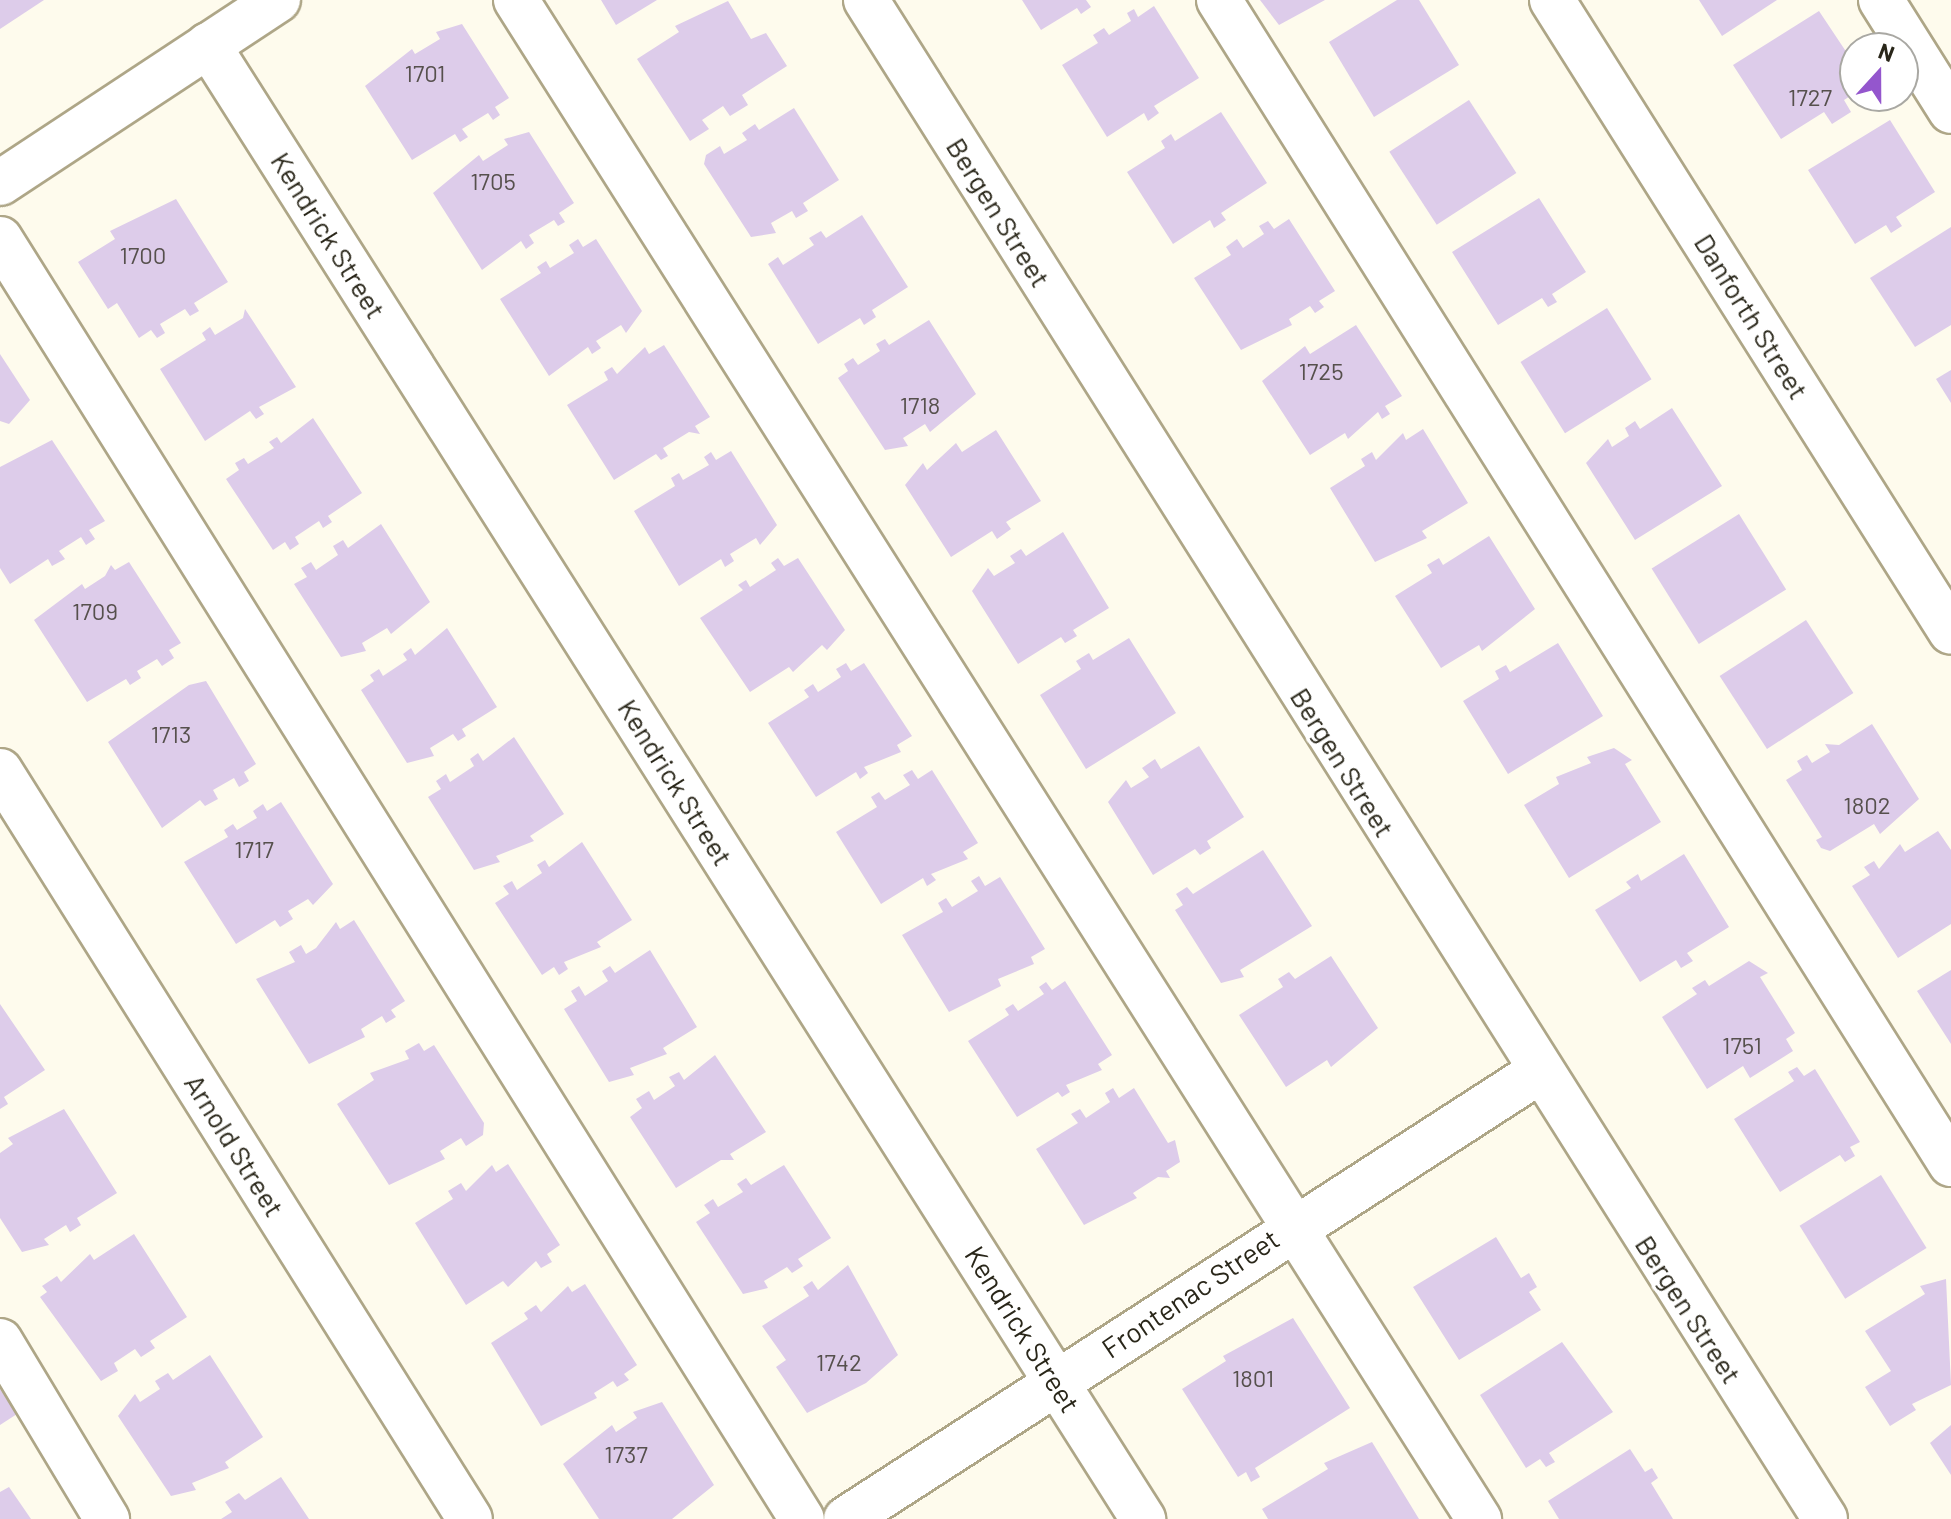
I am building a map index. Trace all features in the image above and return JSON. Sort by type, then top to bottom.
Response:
[{"type":"street","points":[[0,183],[278,0]]},
{"type":"street","points":[[516,0],[1479,1519]]},
{"type":"street","name":"Bergen Street","points":[[866,0],[1537,1073],[1825,1519]]},
{"type":"street","points":[[1219,0],[1951,1164]]},
{"type":"street","name":"Danforth Street","points":[[1552,0],[1951,632]]},
{"type":"street","points":[[1881,0],[1951,111]]},
{"type":"street","name":"Kendrick Street","points":[[208,45],[1143,1519]]},
{"type":"street","points":[[0,239],[802,1519]]},
{"type":"street","name":"Arnold Street","points":[[0,771],[470,1519]]},
{"type":"street","name":"Frontenac Street","points":[[846,1519],[1293,1225],[1537,1073]]},
{"type":"street","points":[[0,1341],[107,1519]]},
{"type":"building","points":[[0,0],[44,0],[0,29]]},
{"type":"building","points":[[601,0],[657,0],[616,25]]},
{"type":"building","points":[[1022,0],[1086,0],[1091,7],[1081,14],[1077,8],[1041,30]]},
{"type":"building","points":[[1260,0],[1325,0],[1279,25]]},
{"type":"building","points":[[1397,0],[1419,0],[1459,65],[1374,117],[1329,42]]},
{"type":"building","points":[[1699,0],[1777,0],[1722,36]]},
{"type":"building","points":[[728,1],[751,39],[766,33],[787,66],[742,95],[748,105],[730,116],[723,106],[702,120],[709,129],[690,141],[637,59],[679,32],[675,26]]},
{"type":"building","points":[[1154,6],[1199,78],[1154,106],[1159,113],[1148,121],[1144,113],[1107,137],[1062,65],[1098,43],[1093,35],[1104,28],[1109,35],[1131,21],[1127,13],[1134,9],[1138,17]]},
{"type":"building","points":[[1819,11],[1839,41],[1839,112],[1851,112],[1832,124],[1824,112],[1781,139],[1733,65]]},
{"type":"building","points":[[462,24],[509,98],[495,107],[500,115],[493,120],[488,113],[462,129],[468,137],[460,142],[455,134],[412,160],[365,86],[412,49],[415,54],[440,39],[436,32]]},
{"type":"building","points":[[1469,100],[1516,173],[1437,225],[1389,152]]},
{"type":"building","points":[[794,108],[839,180],[803,203],[808,211],[796,218],[792,211],[771,223],[776,233],[751,237],[704,164],[706,155],[720,146],[724,154],[747,140],[742,133],[755,124],[759,130]]},
{"type":"building","points":[[1221,112],[1267,183],[1221,213],[1226,220],[1214,228],[1210,220],[1173,244],[1127,172],[1165,148],[1161,141],[1171,134],[1175,141]]},
{"type":"building","points":[[1890,120],[1935,192],[1896,217],[1902,226],[1891,233],[1886,225],[1855,244],[1808,170]]},
{"type":"building","points":[[529,132],[574,203],[559,213],[565,222],[558,226],[554,220],[529,235],[534,243],[526,249],[521,241],[482,270],[433,193],[479,155],[483,161],[508,145],[504,139]]},
{"type":"building","points":[[1539,198],[1586,272],[1552,294],[1557,302],[1548,307],[1542,298],[1498,325],[1452,252]]},
{"type":"building","points":[[176,199],[228,282],[194,303],[199,311],[190,316],[185,309],[160,324],[165,333],[157,338],[151,330],[139,338],[117,303],[108,309],[78,262],[115,239],[110,231]]},
{"type":"building","points":[[862,215],[908,287],[872,310],[876,317],[864,325],[860,318],[818,344],[768,264],[778,257],[783,265],[814,245],[809,238],[821,231],[826,238]]},
{"type":"building","points":[[1289,219],[1335,291],[1319,301],[1324,307],[1315,313],[1310,306],[1289,319],[1292,325],[1241,350],[1194,278],[1231,255],[1226,247],[1237,239],[1243,248],[1264,234],[1259,226],[1268,221],[1274,229]]},
{"type":"building","points":[[1951,227],[1951,325],[1915,347],[1870,278]]},
{"type":"building","points":[[578,239],[583,247],[596,239],[642,311],[626,333],[621,325],[596,341],[601,348],[592,354],[588,347],[549,376],[500,299],[541,273],[537,267],[546,261],[550,268],[574,253],[569,245]]},
{"type":"building","points":[[1607,308],[1652,379],[1565,433],[1520,362]]},
{"type":"building","points":[[245,309],[296,387],[259,407],[264,414],[256,419],[250,411],[205,441],[160,369],[206,340],[202,333],[210,327],[215,335],[243,318]]},
{"type":"building","points":[[929,320],[976,394],[930,432],[925,424],[903,438],[908,446],[885,450],[838,378],[848,371],[844,364],[853,358],[858,365],[880,351],[876,344],[885,339],[889,345]]},
{"type":"building","points":[[1356,325],[1402,396],[1385,406],[1390,414],[1382,419],[1378,412],[1348,439],[1345,433],[1310,455],[1262,381],[1305,346],[1310,354]]},
{"type":"building","points":[[664,345],[710,417],[695,426],[700,434],[689,432],[663,448],[668,456],[661,460],[656,454],[614,480],[567,405],[608,380],[604,372],[612,367],[617,374],[645,347],[649,354]]},
{"type":"building","points":[[0,354],[30,400],[9,424],[0,421]]},
{"type":"building","points":[[1951,370],[1951,403],[1936,379]]},
{"type":"building","points":[[1672,408],[1722,486],[1635,540],[1586,463],[1608,439],[1612,447],[1629,436],[1625,428],[1635,421],[1640,429]]},
{"type":"building","points":[[313,418],[362,493],[328,516],[332,522],[323,528],[319,521],[295,537],[299,544],[290,550],[285,542],[273,550],[226,479],[239,470],[235,463],[244,458],[248,464],[274,448],[269,442],[277,437],[281,443]]},
{"type":"building","points":[[1423,429],[1468,503],[1422,531],[1427,538],[1375,562],[1330,488],[1365,466],[1361,459],[1372,452],[1376,460],[1403,433],[1406,440]]},
{"type":"building","points":[[996,430],[1041,501],[1006,522],[1011,529],[997,539],[992,531],[951,557],[905,485],[923,463],[927,470],[956,443],[962,452]]},
{"type":"building","points":[[52,440],[105,521],[89,530],[95,539],[86,545],[81,537],[59,551],[65,559],[52,566],[48,559],[10,584],[0,568],[0,467]]},
{"type":"building","points":[[731,451],[777,525],[760,545],[756,538],[730,554],[734,561],[725,567],[721,559],[679,586],[634,511],[675,486],[671,478],[679,473],[683,480],[709,465],[704,457],[711,452],[716,460]]},
{"type":"building","points":[[1739,514],[1786,589],[1699,644],[1652,569]]},
{"type":"building","points":[[381,524],[430,602],[391,634],[387,628],[362,643],[366,651],[341,657],[294,584],[307,577],[301,568],[311,562],[316,570],[338,555],[333,546],[343,540],[348,548]]},
{"type":"building","points":[[1063,532],[1109,608],[1073,630],[1077,636],[1065,643],[1061,637],[1018,664],[972,591],[988,568],[994,576],[1015,563],[1010,556],[1021,549],[1026,556]]},
{"type":"building","points":[[1489,536],[1535,609],[1482,651],[1479,645],[1441,668],[1395,596],[1432,573],[1427,565],[1439,558],[1443,565]]},
{"type":"building","points":[[778,558],[784,566],[798,558],[845,630],[827,650],[822,645],[793,672],[789,667],[750,692],[700,618],[743,590],[738,585],[746,580],[750,587],[776,570],[771,563]]},
{"type":"building","points":[[129,562],[181,643],[169,650],[174,658],[162,666],[157,659],[137,671],[141,678],[130,685],[126,679],[87,702],[34,620],[82,584],[85,589],[105,576],[111,565],[115,570]]},
{"type":"building","points":[[1806,620],[1853,693],[1767,749],[1720,676]]},
{"type":"building","points":[[447,628],[497,707],[462,729],[466,736],[458,741],[453,734],[430,748],[434,756],[407,763],[361,690],[374,681],[370,675],[379,669],[383,676],[407,660],[403,654],[411,648],[415,655]]},
{"type":"building","points":[[1129,638],[1176,713],[1086,769],[1040,695],[1081,669],[1076,661],[1089,653],[1093,660]]},
{"type":"building","points":[[1558,643],[1603,716],[1508,774],[1463,701],[1499,679],[1495,671],[1506,665],[1510,672]]},
{"type":"building","points":[[846,663],[851,671],[864,663],[912,736],[897,745],[901,752],[864,767],[868,773],[860,779],[856,772],[816,797],[768,723],[809,697],[804,690],[813,684],[818,692],[841,677],[836,669]]},
{"type":"building","points":[[206,681],[256,764],[244,772],[249,781],[239,787],[234,778],[213,790],[218,799],[205,806],[200,800],[162,828],[108,742],[189,685]]},
{"type":"building","points":[[1872,724],[1919,799],[1880,834],[1874,824],[1830,851],[1821,848],[1816,840],[1822,837],[1786,780],[1802,770],[1797,761],[1807,755],[1812,763],[1830,752],[1825,744],[1839,745]]},
{"type":"building","points":[[514,737],[564,814],[530,836],[534,841],[496,856],[500,862],[474,870],[428,797],[441,789],[436,781],[446,774],[450,782],[474,766],[470,759],[478,753],[483,761]]},
{"type":"building","points":[[1199,746],[1244,817],[1207,841],[1211,848],[1200,855],[1195,849],[1153,875],[1108,802],[1126,780],[1131,788],[1149,777],[1142,768],[1155,759],[1161,769]]},
{"type":"building","points":[[1614,748],[1632,760],[1625,764],[1661,822],[1569,878],[1524,805],[1559,784],[1556,777],[1591,763],[1587,757]]},
{"type":"building","points":[[912,770],[918,779],[932,770],[978,843],[963,852],[968,859],[931,874],[936,880],[927,886],[923,878],[881,904],[836,832],[877,807],[871,797],[879,792],[885,800],[910,785],[903,775]]},
{"type":"building","points":[[281,802],[333,884],[313,905],[308,899],[288,911],[293,919],[280,927],[275,920],[236,944],[184,862],[228,837],[224,830],[233,824],[237,830],[257,818],[253,811],[263,804],[267,811]]},
{"type":"building","points":[[1938,831],[1951,850],[1951,924],[1898,958],[1852,886],[1870,875],[1864,867],[1874,861],[1879,869],[1900,844],[1905,852]]},
{"type":"building","points":[[582,842],[632,920],[597,942],[601,947],[564,962],[568,969],[559,975],[554,967],[542,975],[495,903],[509,894],[503,886],[512,881],[517,890],[542,873],[537,865],[545,860],[549,867]]},
{"type":"building","points":[[1263,850],[1312,926],[1240,970],[1244,977],[1221,983],[1175,910],[1183,905],[1176,894],[1187,887],[1193,894]]},
{"type":"building","points":[[1684,854],[1729,927],[1687,953],[1693,961],[1681,968],[1676,960],[1640,982],[1595,910],[1631,888],[1626,882],[1638,874],[1641,881]]},
{"type":"building","points":[[979,876],[985,886],[1000,877],[1045,949],[1031,957],[1034,964],[998,979],[1001,986],[949,1012],[902,935],[943,912],[938,903],[946,898],[952,907],[978,891],[971,881]]},
{"type":"building","points":[[354,920],[405,1001],[391,1010],[396,1017],[386,1023],[382,1016],[361,1029],[365,1037],[309,1064],[256,979],[295,962],[289,952],[301,945],[306,954],[316,948],[336,922],[340,929]]},
{"type":"building","points":[[650,950],[697,1027],[663,1048],[667,1054],[630,1068],[634,1075],[609,1082],[564,1009],[577,1001],[571,991],[579,986],[585,996],[608,981],[602,971],[610,966],[615,973]]},
{"type":"building","points":[[1331,956],[1378,1028],[1331,1067],[1327,1060],[1286,1087],[1239,1015],[1283,987],[1278,979],[1289,972],[1295,979]]},
{"type":"building","points":[[1749,961],[1768,973],[1760,977],[1795,1033],[1786,1039],[1793,1051],[1750,1078],[1743,1066],[1707,1089],[1662,1017],[1697,994],[1692,988],[1705,980],[1709,986]]},
{"type":"building","points":[[1951,970],[1951,1044],[1917,991]]},
{"type":"building","points":[[1065,981],[1112,1055],[1098,1064],[1102,1070],[1066,1085],[1070,1092],[1062,1097],[1058,1092],[1017,1117],[968,1041],[1009,1015],[1005,1009],[1013,1004],[1018,1011],[1044,994],[1039,987],[1046,982],[1052,990]]},
{"type":"building","points":[[0,1004],[45,1070],[4,1097],[8,1104],[0,1109]]},
{"type":"building","points":[[419,1043],[424,1051],[434,1045],[484,1123],[483,1135],[466,1146],[461,1138],[440,1151],[445,1159],[389,1185],[337,1104],[374,1080],[370,1073],[409,1059],[405,1051]]},
{"type":"building","points":[[715,1055],[766,1132],[730,1154],[734,1160],[721,1160],[676,1188],[630,1117],[642,1108],[636,1099],[649,1091],[654,1100],[675,1086],[669,1077],[679,1072],[684,1080]]},
{"type":"building","points":[[1797,1067],[1804,1076],[1815,1069],[1860,1142],[1850,1147],[1855,1156],[1845,1162],[1840,1155],[1780,1192],[1734,1119],[1794,1081],[1788,1072]]},
{"type":"building","points":[[1113,1088],[1119,1098],[1134,1088],[1168,1143],[1175,1140],[1180,1162],[1166,1171],[1170,1178],[1158,1177],[1133,1193],[1137,1198],[1084,1225],[1036,1149],[1078,1123],[1071,1114],[1080,1109],[1086,1118],[1110,1102],[1105,1093]]},
{"type":"building","points":[[64,1109],[117,1193],[77,1218],[81,1225],[70,1232],[66,1225],[44,1239],[49,1245],[22,1252],[0,1218],[0,1153],[13,1144],[8,1138]]},
{"type":"building","points":[[508,1164],[560,1245],[547,1254],[552,1262],[541,1268],[536,1261],[508,1287],[503,1281],[466,1305],[415,1223],[453,1199],[448,1191],[461,1183],[466,1191],[492,1165],[496,1172]]},
{"type":"building","points":[[784,1165],[831,1238],[798,1259],[803,1266],[792,1273],[787,1267],[764,1281],[768,1288],[743,1294],[696,1222],[710,1213],[704,1205],[713,1199],[718,1207],[743,1192],[737,1184],[746,1178],[751,1185]]},
{"type":"building","points":[[1881,1175],[1927,1248],[1845,1299],[1800,1226]]},
{"type":"building","points":[[134,1234],[187,1317],[150,1341],[155,1348],[141,1357],[135,1349],[114,1363],[118,1371],[101,1381],[40,1297],[47,1292],[42,1286],[57,1276],[61,1282],[90,1254],[94,1260]]},
{"type":"building","points":[[1496,1237],[1521,1278],[1529,1273],[1537,1287],[1529,1292],[1541,1310],[1459,1360],[1413,1287]]},
{"type":"building","points":[[848,1265],[898,1355],[866,1383],[807,1413],[776,1367],[786,1360],[762,1326],[809,1296],[803,1287],[812,1281],[818,1290]]},
{"type":"building","points":[[1946,1279],[1951,1385],[1912,1404],[1916,1410],[1890,1426],[1865,1387],[1891,1371],[1865,1331],[1925,1294],[1920,1286]]},
{"type":"building","points":[[585,1284],[637,1365],[624,1374],[629,1380],[617,1387],[613,1381],[594,1393],[597,1398],[541,1426],[491,1343],[528,1319],[524,1313],[536,1305],[541,1312],[568,1286],[572,1292]]},
{"type":"building","points":[[1293,1318],[1350,1408],[1255,1468],[1260,1477],[1251,1482],[1246,1472],[1238,1477],[1182,1389],[1226,1361],[1223,1356]]},
{"type":"building","points":[[1562,1342],[1613,1412],[1549,1453],[1555,1462],[1546,1467],[1540,1459],[1526,1468],[1480,1395]]},
{"type":"building","points":[[210,1355],[263,1437],[225,1462],[229,1468],[192,1483],[196,1490],[171,1496],[118,1416],[135,1394],[140,1402],[160,1389],[155,1381],[168,1373],[173,1380]]},
{"type":"building","points":[[0,1389],[17,1414],[0,1425]]},
{"type":"building","points":[[662,1402],[714,1485],[672,1519],[599,1519],[563,1464],[612,1425],[616,1432],[637,1418],[633,1412]]},
{"type":"building","points":[[1951,1425],[1951,1475],[1930,1443]]},
{"type":"building","points":[[1372,1442],[1419,1519],[1268,1519],[1262,1509],[1328,1469],[1324,1463]]},
{"type":"building","points":[[1630,1449],[1645,1472],[1652,1468],[1658,1478],[1651,1483],[1673,1519],[1559,1519],[1548,1501]]},
{"type":"building","points":[[281,1477],[309,1519],[221,1519],[232,1512],[225,1502],[239,1493],[245,1500]]},
{"type":"building","points":[[9,1487],[31,1519],[0,1519],[0,1492]]}]
